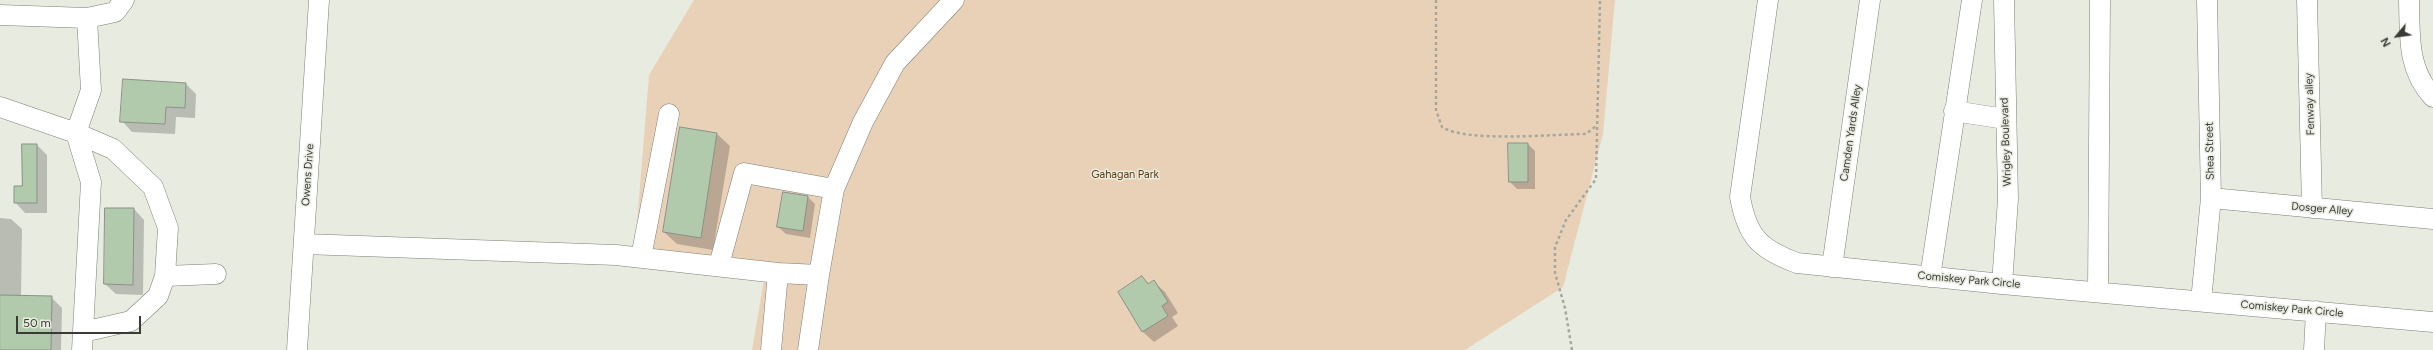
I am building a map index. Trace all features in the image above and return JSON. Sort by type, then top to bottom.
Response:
[{"type":"street","points":[[0,15],[87,18],[115,12],[124,0]]},
{"type":"street","name":"Owens Drive","points":[[297,350],[319,0]]},
{"type":"street","points":[[808,350],[834,189],[864,122],[895,63],[954,0]]},
{"type":"street","name":"Comiskey Park Circle","points":[[1768,0],[1740,196],[1744,217],[1752,235],[1779,256],[1797,263],[1930,277],[2433,322]]},
{"type":"street","name":"Camden Yards Alley","points":[[1832,267],[1870,0]]},
{"type":"street","points":[[1930,277],[1972,0]]},
{"type":"street","name":"Wrigley Boulevard","points":[[2002,284],[2008,199],[2005,119],[2004,0]]},
{"type":"street","points":[[2098,292],[2100,0]]},
{"type":"street","name":"Shea Street","points":[[2201,301],[2211,198],[2207,0]]},
{"type":"street","name":"Fenway alley","points":[[2307,0],[2312,208]]},
{"type":"street","points":[[2410,0],[2412,56],[2415,72],[2421,84],[2433,97]]},
{"type":"street","points":[[0,107],[76,133],[113,149],[153,187],[168,228],[165,276],[158,296],[131,321],[83,341],[91,182],[76,133],[91,90],[87,18]]},
{"type":"street","points":[[1954,111],[2005,119]]},
{"type":"street","points":[[641,257],[669,114]]},
{"type":"street","points":[[719,265],[744,173],[834,189]]},
{"type":"street","name":"Dosger Alley","points":[[2211,198],[2433,219]]},
{"type":"street","points":[[304,244],[641,257],[778,273],[819,275]]},
{"type":"street","points":[[771,350],[778,273]]},
{"type":"street","points":[[165,276],[216,274]]},
{"type":"street","points":[[2314,350],[2316,311]]},
{"type":"path","points":[[1436,0],[1436,110],[1442,127],[1452,133],[1479,136],[1586,134],[1597,125]]},
{"type":"path","points":[[1572,350],[1564,308],[1555,273],[1555,247],[1566,220],[1596,179],[1600,0]]},
{"type":"green space","name":"Gahagan Park","points":[[694,0],[1615,0],[1603,134],[1563,287],[1465,350],[752,350],[765,274],[634,261],[649,75]]},
{"type":"building","points":[[123,79],[186,83],[185,108],[166,107],[165,124],[120,122]]},
{"type":"building","points":[[680,127],[717,133],[701,238],[663,232]]},
{"type":"building","points":[[1508,143],[1528,143],[1528,182],[1509,182]]},
{"type":"building","points":[[22,144],[37,144],[37,203],[14,203],[14,186],[22,186]]},
{"type":"building","points":[[783,192],[808,196],[803,231],[777,227]]},
{"type":"building","points":[[105,208],[134,208],[133,285],[104,284]]},
{"type":"building","points":[[1142,276],[1148,284],[1154,280],[1168,302],[1162,306],[1168,316],[1142,332],[1118,292]]},
{"type":"building","points":[[0,295],[52,296],[51,350],[0,350]]}]
